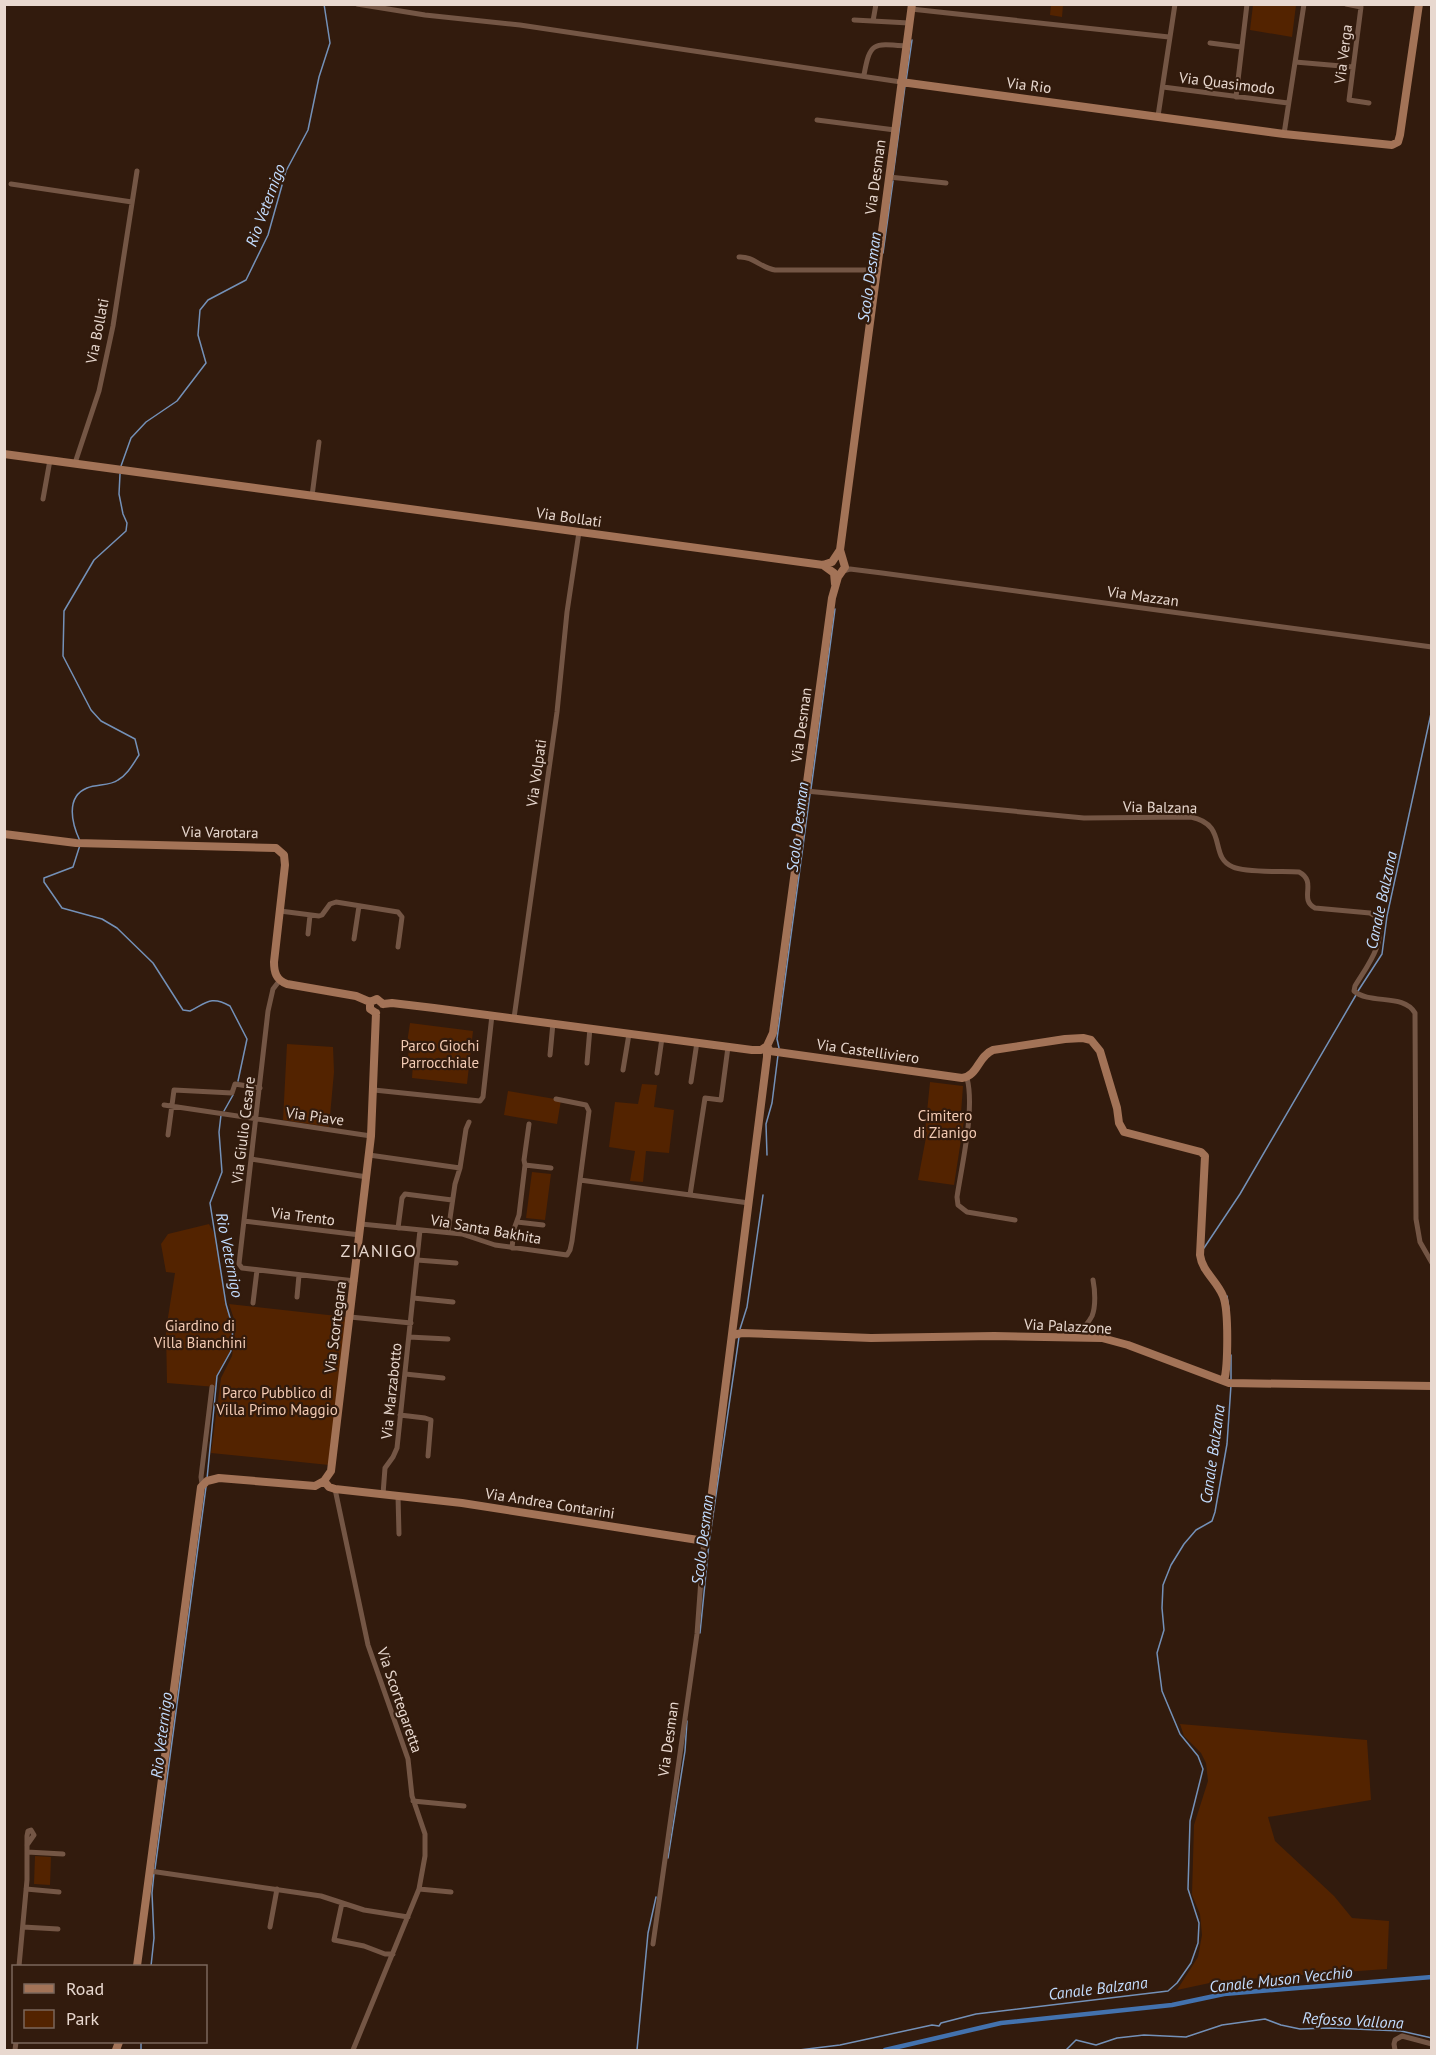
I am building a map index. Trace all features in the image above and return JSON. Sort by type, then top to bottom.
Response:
[{"type":"street","name":"Via Rio","points":[[357,4],[425,15],[520,25],[904,82],[1284,134],[1385,145],[1392,145],[1398,141],[1400,135],[1419,4]]},
{"type":"street","points":[[873,21],[876,4]]},
{"type":"street","points":[[1158,116],[1175,4]]},
{"type":"street","points":[[1236,97],[1247,4]]},
{"type":"street","points":[[1284,134],[1304,4]]},
{"type":"street","name":"Via Verga","points":[[1346,4],[1361,7],[1349,100],[1370,103]]},
{"type":"street","points":[[911,7],[1169,37]]},
{"type":"street","name":"Via Desman","points":[[653,1944],[697,1634],[701,1539],[707,1532],[737,1334],[767,1046],[773,1033],[809,791],[876,270],[892,178],[895,130],[904,82],[911,7]]},
{"type":"street","points":[[854,20],[909,23]]},
{"type":"street","points":[[1210,43],[1241,47]]},
{"type":"street","points":[[864,75],[871,48],[878,45],[906,46]]},
{"type":"street","points":[[1295,62],[1353,67]]},
{"type":"street","name":"Via Quasimodo","points":[[1163,87],[1288,103]]},
{"type":"street","name":"Via Desman","points":[[817,120],[895,130]]},
{"type":"street","name":"Via Bollati","points":[[75,463],[99,391],[113,326],[137,171]]},
{"type":"street","points":[[892,178],[946,183]]},
{"type":"street","points":[[11,184],[132,202]]},
{"type":"street","points":[[739,257],[747,257],[765,268],[775,270],[876,270]]},
{"type":"street","points":[[312,496],[319,442]]},
{"type":"street","name":"Via Bollati","points":[[4,454],[839,567]]},
{"type":"street","points":[[43,499],[50,460]]},
{"type":"street","name":"Via Volpati","points":[[513,1018],[554,735],[567,612],[581,532]]},
{"type":"street","name":"Via Mazzan","points":[[839,567],[1431,647]]},
{"type":"street","name":"Via Balzana","points":[[809,791],[859,794],[1063,816],[1118,819],[1191,817],[1203,820],[1211,826],[1224,859],[1234,868],[1299,872],[1306,875],[1308,880],[1307,899],[1310,906],[1370,913],[1377,917],[1380,932],[1377,948],[1354,986],[1358,994],[1407,1004],[1416,1013],[1416,1219],[1420,1242],[1431,1263]]},
{"type":"street","name":"Via Varotara","points":[[4,834],[79,843],[276,848],[282,852],[285,859],[274,962],[274,970],[280,980]]},
{"type":"street","points":[[280,911],[322,915],[332,903],[398,912],[402,917],[398,946]]},
{"type":"street","points":[[354,939],[358,906]]},
{"type":"street","points":[[308,934],[310,915]]},
{"type":"street","points":[[280,980],[294,986],[356,996],[370,1002],[377,999],[383,1004],[413,1005],[728,1047],[756,1050],[767,1046]]},
{"type":"street","name":"Via Giulio Cesare","points":[[257,1270],[242,1268],[239,1264],[271,995],[280,980]]},
{"type":"street","points":[[370,1002],[369,1009],[376,1013],[382,1011],[383,1004]]},
{"type":"street","name":"Via Scortegara","points":[[324,1481],[330,1475],[332,1465],[372,1136],[376,1013]]},
{"type":"street","points":[[374,1090],[481,1100],[492,1016]]},
{"type":"street","points":[[550,1055],[553,1023]]},
{"type":"street","points":[[586,1063],[590,1028]]},
{"type":"street","points":[[623,1070],[629,1034]]},
{"type":"street","points":[[657,1073],[663,1038]]},
{"type":"street","points":[[1015,1220],[967,1212],[958,1205],[957,1197],[967,1138],[970,1090],[967,1078],[985,1054],[993,1050],[1065,1039],[1088,1039],[1095,1043],[1100,1051],[1124,1132],[1204,1154],[1206,1160],[1200,1255],[1201,1263],[1224,1297],[1229,1382]]},
{"type":"street","points":[[691,1082],[697,1042]]},
{"type":"street","name":"Via Castelliviero","points":[[767,1046],[770,1051],[967,1078]]},
{"type":"street","points":[[690,1196],[705,1098],[721,1100],[728,1047]]},
{"type":"street","points":[[168,1135],[174,1090],[232,1093],[237,1084],[260,1088]]},
{"type":"street","name":"Via Santa Bakhita","points":[[361,1224],[462,1234],[489,1244],[567,1255],[570,1250],[580,1180],[588,1107],[556,1099]]},
{"type":"street","name":"Via Piave","points":[[164,1106],[372,1136]]},
{"type":"street","points":[[448,1232],[452,1200],[460,1168],[466,1127],[469,1122]]},
{"type":"street","points":[[512,1248],[530,1124]]},
{"type":"street","points":[[369,1155],[460,1168]]},
{"type":"street","points":[[251,1159],[367,1177]]},
{"type":"street","points":[[525,1165],[551,1168]]},
{"type":"street","points":[[580,1180],[749,1203]]},
{"type":"street","points":[[398,1228],[402,1198],[405,1194],[452,1200]]},
{"type":"street","name":"Via Trento","points":[[244,1221],[360,1235]]},
{"type":"street","points":[[517,1222],[543,1225]]},
{"type":"street","name":"Via Marzabotto","points":[[383,1494],[385,1468],[396,1452],[420,1230]]},
{"type":"street","points":[[417,1260],[456,1263]]},
{"type":"street","points":[[253,1303],[257,1270],[355,1281]]},
{"type":"street","points":[[297,1297],[299,1275]]},
{"type":"street","points":[[1079,1338],[1092,1316],[1093,1280]]},
{"type":"street","points":[[413,1298],[453,1302]]},
{"type":"street","name":"Via Marzabotto","points":[[350,1317],[411,1323]]},
{"type":"street","name":"Via Palazzone","points":[[737,1334],[871,1338],[994,1336],[1102,1338],[1128,1345],[1229,1382],[1431,1386]]},
{"type":"street","points":[[409,1336],[448,1339]]},
{"type":"street","points":[[405,1374],[443,1378]]},
{"type":"street","points":[[206,1482],[201,1477],[212,1387]]},
{"type":"street","points":[[400,1415],[430,1420],[428,1456]]},
{"type":"street","points":[[206,1482],[223,1478],[315,1486],[324,1481],[328,1487],[335,1489]]},
{"type":"street","points":[[137,1965],[154,1872],[198,1498],[206,1482]]},
{"type":"street","name":"Via Andrea Contarini","points":[[335,1489],[462,1503],[701,1539]]},
{"type":"street","name":"Via Scortegaretta","points":[[335,1489],[368,1645],[408,1759],[413,1801],[425,1834],[425,1856],[419,1888],[353,2050]]},
{"type":"street","points":[[398,1496],[399,1534]]},
{"type":"street","points":[[413,1801],[464,1806]]},
{"type":"street","points":[[19,1965],[26,1889],[27,1845]]},
{"type":"street","points":[[27,1852],[63,1854]]},
{"type":"street","points":[[154,1872],[321,1896],[364,1910],[408,1917]]},
{"type":"street","points":[[419,1888],[451,1892]]},
{"type":"street","points":[[26,1889],[59,1892]]},
{"type":"street","points":[[270,1927],[277,1889]]},
{"type":"street","points":[[342,1903],[334,1940],[364,1946],[385,1954],[393,1954]]},
{"type":"street","points":[[23,1927],[58,1929]]},
{"type":"street","points":[[1395,2050],[1395,2040],[1402,2036],[1431,2044]]},
{"type":"green space","points":[[1051,5],[1063,5],[1062,17],[1050,15]]},
{"type":"green space","points":[[1253,5],[1296,5],[1292,37],[1250,30]]},
{"type":"green space","name":"Parco Giochi Parrocchiale","points":[[410,1023],[473,1031],[467,1084],[412,1078],[413,1063],[407,1062]]},
{"type":"green space","points":[[287,1044],[333,1047],[334,1072],[329,1127],[283,1120]]},
{"type":"green space","name":"Cimitero di Zianigo","points":[[930,1082],[963,1086],[961,1113],[965,1114],[954,1185],[918,1180],[927,1132],[925,1132]]},
{"type":"green space","points":[[642,1084],[657,1085],[654,1107],[674,1110],[669,1153],[646,1151],[643,1182],[630,1181],[635,1151],[609,1147],[615,1102],[638,1104]]},
{"type":"green space","points":[[508,1091],[561,1100],[557,1124],[504,1115]]},
{"type":"green space","points":[[532,1172],[551,1174],[545,1220],[526,1218]]},
{"type":"green space","name":"Giardino di Villa Bianchini","points":[[209,1224],[215,1235],[226,1304],[233,1328],[231,1351],[217,1376],[216,1387],[167,1383],[166,1330],[175,1273],[166,1272],[161,1244],[168,1234]]},
{"type":"green space","name":"Parco Pubblico di Villa Primo Maggio","points":[[229,1304],[346,1317],[329,1465],[211,1453],[221,1378],[232,1356],[236,1325]]},
{"type":"green space","points":[[1180,1724],[1367,1740],[1371,1800],[1268,1817],[1275,1841],[1334,1896],[1352,1918],[1389,1921],[1387,1969],[1219,1981],[1177,1990],[1198,1957],[1202,1935],[1200,1914],[1192,1895],[1194,1825],[1208,1781],[1206,1763],[1201,1753],[1184,1736]]},
{"type":"green space","points":[[35,1856],[51,1857],[50,1885],[34,1884]]},
{"type":"waterway","name":"Rio Veternigo","points":[[121,466],[131,438],[146,422],[177,401],[206,363],[198,335],[200,310],[208,300],[246,280],[268,235],[286,171],[308,130],[319,77],[330,43],[324,4]]},
{"type":"waterway","name":"Scolo Desman","points":[[906,81],[912,40]]},
{"type":"waterway","name":"Scolo Desman","points":[[893,176],[905,86]]},
{"type":"waterway","name":"Scolo Desman","points":[[883,253],[893,181]]},
{"type":"waterway","name":"Rio Veternigo","points":[[80,841],[72,812],[73,804],[80,792],[122,778],[139,755],[135,739],[101,721],[91,710],[63,656],[64,611],[94,560],[126,531],[127,523],[119,494],[120,474]]},
{"type":"waterway","name":"Scolo Desman","points":[[811,789],[835,609]]},
{"type":"waterway","name":"Canale Balzana","points":[[1358,991],[1382,954],[1387,916],[1432,709]]},
{"type":"waterway","name":"Scolo Desman","points":[[779,1048],[777,1039],[810,794]]},
{"type":"waterway","name":"Rio Veternigo","points":[[80,845],[73,867],[44,878],[44,882],[62,908],[102,919],[117,928],[153,963],[183,1010],[190,1011],[213,1001],[230,1006],[247,1039],[238,1081]]},
{"type":"waterway","name":"Canale Balzana","points":[[1204,1248],[1240,1194],[1356,995]]},
{"type":"waterway","name":"Scolo Desman","points":[[767,1155],[766,1124],[772,1103],[778,1055]]},
{"type":"waterway","name":"Rio Veternigo","points":[[224,1111],[233,1095]]},
{"type":"waterway","name":"Rio Veternigo","points":[[207,1479],[217,1376],[231,1351],[233,1328],[226,1304],[210,1203],[222,1172],[219,1132],[221,1115]]},
{"type":"waterway","name":"Scolo Desman","points":[[740,1329],[747,1307],[763,1195]]},
{"type":"waterway","name":"Canale Balzana","points":[[1227,1296],[1229,1309]]},
{"type":"waterway","name":"Scolo Desman","points":[[700,1633],[709,1543],[739,1337]]},
{"type":"waterway","name":"Canale Balzana","points":[[1231,1355],[1231,1381]]},
{"type":"waterway","name":"Canale Balzana","points":[[799,2050],[840,2045],[932,2025],[939,2026],[941,2023],[976,2014],[1168,1991],[1177,1983],[1191,1963],[1198,1943],[1199,1923],[1188,1889],[1190,1821],[1203,1769],[1198,1756],[1180,1734],[1162,1691],[1157,1653],[1164,1630],[1163,1585],[1171,1565],[1196,1530],[1212,1521],[1215,1512],[1227,1444],[1231,1385]]},
{"type":"waterway","name":"Rio Veternigo","points":[[155,1869],[206,1487]]},
{"type":"waterway","name":"Scolo Desman","points":[[668,1858],[685,1751],[687,1721]]},
{"type":"waterway","name":"Rio Veternigo","points":[[151,1965],[154,1938],[152,1893],[154,1873]]},
{"type":"waterway","name":"Scolo Desman","points":[[637,2050],[648,1933],[656,1897]]},
{"type":"waterway","name":"Canale Muson Vecchio","points":[[885,2050],[1001,2023],[1172,2005],[1224,1994],[1432,1977]]},
{"type":"waterway","name":"Refosso Vallona","points":[[1066,2050],[1076,2040],[1096,2045],[1117,2038],[1144,2035],[1186,2037],[1222,2025],[1265,2019],[1300,2029],[1401,2031],[1432,2038]]},
{"type":"waterway","name":"Rio Veternigo","points":[[141,2043],[141,2050]]},
{"type":"district","name":"ZIANIGO","points":[[379,1250]]}]
